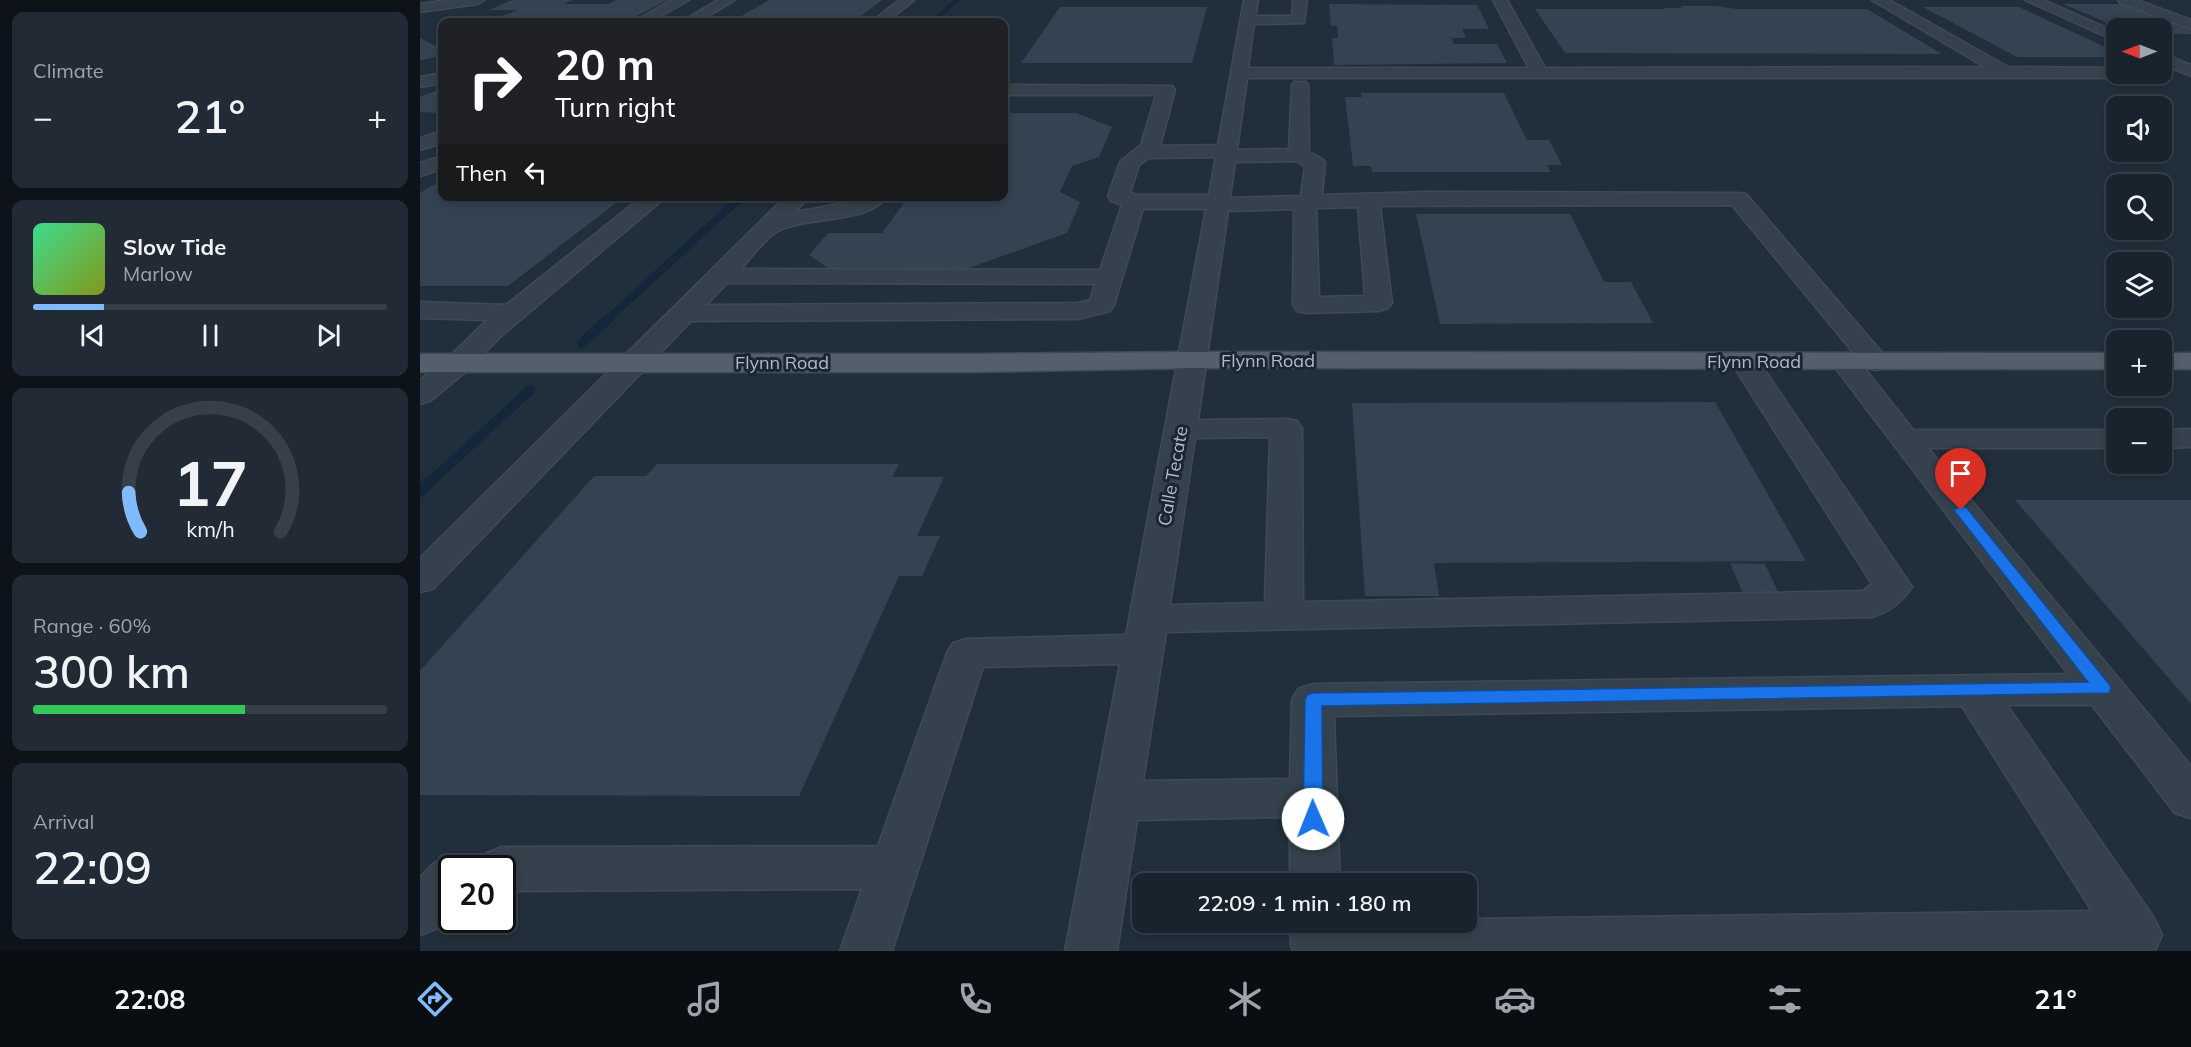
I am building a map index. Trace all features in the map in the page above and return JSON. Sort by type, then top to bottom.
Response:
[{"type":"main road","name":"Flynn Road","points":[[420,363],[984,363],[1193,360],[2106,361]]},
{"type":"main road","points":[[2172,361],[2191,361]]},
{"type":"street","points":[[420,9],[477,0]]},
{"type":"street","points":[[648,18],[682,0]]},
{"type":"street","points":[[695,18],[728,0]]},
{"type":"street","points":[[884,18],[907,0]]},
{"type":"street","points":[[1249,10],[1298,25],[1300,0]]},
{"type":"street","points":[[1500,0],[1539,72]]},
{"type":"street","points":[[1879,0],[2005,72]]},
{"type":"street","points":[[2032,0],[2106,33]]},
{"type":"street","points":[[2125,0],[2191,26]]},
{"type":"street","points":[[2142,7],[2181,6]]},
{"type":"street","points":[[420,9],[437,18]]},
{"type":"street","name":"Calle Tecate","points":[[1091,951],[1182,429],[1249,10]]},
{"type":"street","points":[[2172,63],[2191,72]]},
{"type":"street","points":[[420,68],[438,65]]},
{"type":"street","points":[[1238,73],[2106,72]]},
{"type":"street","points":[[2172,73],[2191,72]]},
{"type":"street","points":[[1298,74],[1299,155]]},
{"type":"street","points":[[420,82],[438,79]]},
{"type":"street","points":[[1008,90],[1166,90],[1150,148],[1130,162],[1123,178],[1119,196],[1134,202],[1218,204],[1368,200],[1737,199],[1876,362]]},
{"type":"street","points":[[420,144],[438,138]]},
{"type":"street","points":[[1147,152],[1299,155],[1315,163],[1308,202],[1306,305],[1379,303],[1368,200]]},
{"type":"street","points":[[420,170],[438,163]]},
{"type":"street","points":[[420,395],[459,363],[489,331],[651,201]]},
{"type":"street","points":[[420,580],[794,201]]},
{"type":"street","points":[[770,226],[810,215],[864,206],[871,201]]},
{"type":"street","points":[[683,313],[1078,311],[1101,305],[1134,202]]},
{"type":"street","points":[[720,276],[1110,277]]},
{"type":"street","points":[[420,310],[512,313]]},
{"type":"street","points":[[866,951],[967,653],[1284,617],[1872,604],[1893,587],[1746,362]]},
{"type":"street","points":[[1845,362],[2191,799]]},
{"type":"street","points":[[1182,429],[1286,428],[1284,617]]},
{"type":"street","points":[[2172,438],[2191,438]]},
{"type":"street","points":[[1904,439],[2106,439]]},
{"type":"street","points":[[1315,873],[1313,700],[2103,688]]},
{"type":"street","points":[[1317,933],[1317,945],[2136,935],[1974,690]]},
{"type":"street","points":[[1116,801],[1313,798]]},
{"type":"street","points":[[516,869],[896,867]]},
{"type":"street","points":[[420,912],[438,893]]},
{"type":"building","points":[[512,0],[573,0],[564,4],[608,4],[616,0],[668,0],[634,17],[500,17],[518,10],[489,10]]},
{"type":"building","points":[[769,0],[882,0],[858,18],[738,18]]},
{"type":"building","points":[[1329,4],[1477,5],[1489,29],[1462,29],[1466,38],[1451,38],[1454,44],[1497,44],[1507,63],[1334,65],[1332,38],[1338,38],[1337,26],[1331,26]]},
{"type":"building","points":[[2063,4],[2125,4],[2159,18],[2106,18],[2106,22]]},
{"type":"building","points":[[1680,6],[1715,6],[1737,9],[1867,9],[1942,54],[1565,53],[1535,9],[1682,8]]},
{"type":"building","points":[[1060,7],[1207,7],[1192,63],[1021,63]]},
{"type":"building","points":[[1923,7],[2019,7],[2106,47],[2106,57],[2017,57]]},
{"type":"building","points":[[2172,23],[2191,31],[2191,34],[2172,34]]},
{"type":"building","points":[[420,38],[438,47],[438,57],[420,60]]},
{"type":"building","points":[[438,90],[438,113],[420,112],[420,97]]},
{"type":"building","points":[[1361,93],[1504,93],[1527,140],[1549,140],[1562,165],[1547,165],[1551,172],[1372,172],[1371,166],[1353,166],[1345,97],[1362,97]]},
{"type":"building","points":[[1008,113],[1076,113],[1112,127],[1099,157],[1072,166],[1060,192],[1080,202],[1067,233],[969,268],[828,268],[809,255],[828,233],[882,233],[905,201],[1008,201]]},
{"type":"building","points":[[438,182],[438,201],[618,201],[508,286],[420,286],[420,193]]},
{"type":"building","points":[[1416,214],[1570,214],[1604,282],[1631,282],[1653,323],[1440,324]]},
{"type":"building","points":[[1715,402],[1806,561],[1434,563],[1439,596],[1365,596],[1352,403]]},
{"type":"building","points":[[657,464],[899,464],[892,477],[944,477],[917,536],[940,536],[922,576],[899,576],[799,796],[420,795],[420,671],[594,476],[646,476]]},
{"type":"building","points":[[2015,500],[2191,500],[2191,704]]},
{"type":"building","points":[[1730,563],[1765,564],[1780,596],[1744,596]]},
{"type":"waterway","points":[[937,18],[957,0]]},
{"type":"waterway","points":[[607,320],[737,201]]},
{"type":"waterway","points":[[582,343],[609,318]]},
{"type":"waterway","points":[[427,485],[530,390]]},
{"type":"waterway","points":[[420,491],[429,483]]},
{"type":"route","points":[[1313,819],[1313,700],[2103,688],[1961,510]]}]
